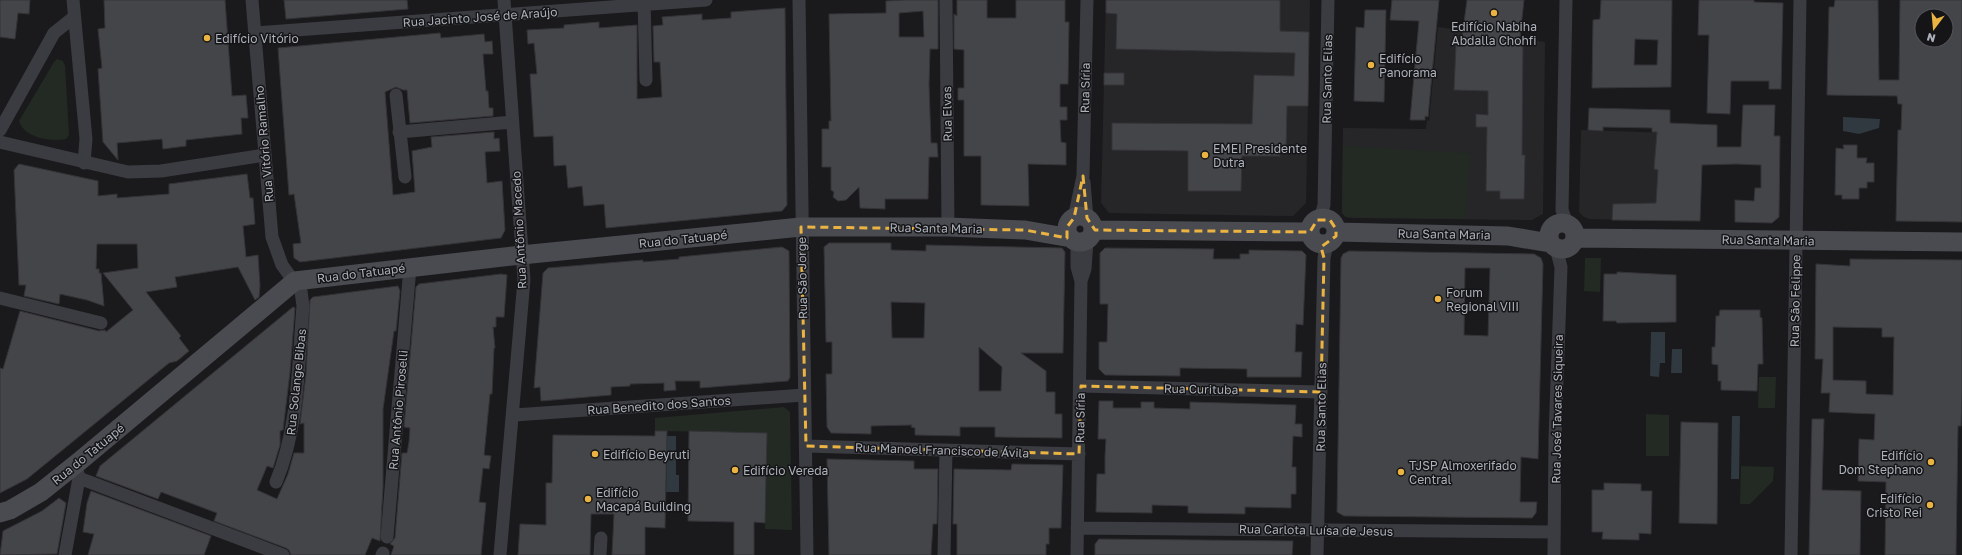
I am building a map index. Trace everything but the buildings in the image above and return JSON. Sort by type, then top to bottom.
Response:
[{"type":"street","points":[[73,0],[86,139],[84,163]]},
{"type":"street","name":"Rua Vitório Ramalho","points":[[252,0],[272,237],[282,265],[295,281]]},
{"type":"street","name":"Rua Antônio Macedo","points":[[500,555],[514,415],[524,280],[521,255],[504,0]]},
{"type":"street","name":"Rua Jacinto José de Araújo","points":[[255,33],[505,15],[644,2],[706,0]]},
{"type":"street","name":"Rua São Jorge","points":[[799,0],[801,227],[808,555]]},
{"type":"street","name":"Rua Elvas","points":[[946,0],[948,228]]},
{"type":"street","name":"Rua Síria","points":[[1076,555],[1081,281],[1085,269],[1082,231],[1086,187],[1083,176],[1087,0]]},
{"type":"street","name":"Rua Santo Elias","points":[[1317,555],[1328,0]]},
{"type":"street","name":"Rua José Tavares Siqueira","points":[[1554,555],[1566,0]]},
{"type":"street","name":"Rua São Felippe","points":[[1791,555],[1800,0]]},
{"type":"street","points":[[644,2],[646,80]]},
{"type":"street","points":[[0,130],[54,33],[74,17]]},
{"type":"street","points":[[396,95],[405,177]]},
{"type":"street","points":[[399,132],[512,122]]},
{"type":"street","points":[[0,142],[84,163],[128,172],[155,171],[265,155]]},
{"type":"street","name":"Rua Santa Maria","points":[[801,227],[1082,231],[1324,232],[1562,237],[1962,242]]},
{"type":"street","name":"Rua do Tatuapé","points":[[0,513],[10,510],[77,472],[295,281],[409,275],[521,255],[801,227]]},
{"type":"street","name":"Rua Antônio Piroselli","points":[[387,537],[409,275]]},
{"type":"street","name":"Rua Solange Bibas","points":[[276,482],[284,462],[292,432],[303,306],[301,291],[295,281]]},
{"type":"street","points":[[0,298],[101,323]]},
{"type":"street","name":"Rua Curituba","points":[[1080,386],[1321,392]]},
{"type":"street","name":"Rua Benedito dos Santos","points":[[514,415],[804,396]]},
{"type":"street","name":"Rua Manoel Francisco de Ávila","points":[[806,446],[1079,454]]},
{"type":"street","points":[[944,555],[946,450]]},
{"type":"street","points":[[65,555],[77,472],[283,555]]},
{"type":"street","name":"Rua Carlota Luísa de Jesus","points":[[1077,528],[1554,532]]},
{"type":"street","points":[[600,555],[601,538]]},
{"type":"highlighted area","points":[[1083,176],[1087,218],[1095,230],[1310,232],[1317,220],[1330,220],[1336,229],[1336,236],[1321,247],[1324,258],[1321,392],[1081,386],[1079,454],[806,446],[801,227],[1025,230],[1067,238],[1067,227],[1074,218]]},
{"type":"shaded area","name":"EMEI Presidente Dutra","points":[[1106,0],[1310,0],[1306,203],[1293,216],[1109,213],[1101,203]]},
{"type":"shaded area","points":[[1438,27],[1545,42],[1543,214],[1532,220],[1352,218],[1346,217],[1342,213],[1343,128],[1426,129],[1427,120],[1429,121]]},
{"type":"shaded area","points":[[57,59],[63,61],[65,66],[69,135],[66,139],[53,140],[39,138],[32,135],[22,127],[19,121]]},
{"type":"shaded area","points":[[1843,117],[1880,119],[1879,128],[1859,134],[1843,131]]},
{"type":"shaded area","points":[[1581,130],[1670,133],[1666,221],[1590,219],[1584,217],[1579,212]]},
{"type":"shaded area","points":[[1343,146],[1470,153],[1465,219],[1346,217],[1342,213]]},
{"type":"shaded area","points":[[1585,258],[1601,258],[1600,292],[1584,291]]},
{"type":"shaded area","points":[[1651,332],[1665,332],[1665,363],[1660,363],[1659,377],[1650,376]]},
{"type":"shaded area","points":[[1672,349],[1682,349],[1682,373],[1671,373]]},
{"type":"shaded area","points":[[1759,377],[1776,377],[1775,408],[1758,408]]},
{"type":"shaded area","points":[[784,407],[790,412],[792,530],[765,529],[766,433],[661,431],[655,479],[655,418]]},
{"type":"shaded area","points":[[1646,414],[1669,415],[1669,456],[1646,456]]},
{"type":"shaded area","points":[[1732,416],[1740,416],[1739,479],[1731,479]]},
{"type":"shaded area","points":[[664,436],[676,436],[676,475],[679,475],[679,492],[666,492],[667,459],[663,458]]},
{"type":"shaded area","points":[[1741,466],[1774,467],[1773,481],[1750,504],[1740,504]]},
{"type":"place","name":"Edifício Nabiha Abdalla Chohfi","points":[[1494,13]]},
{"type":"place","name":"Edifício Vitório","points":[[207,38]]},
{"type":"place","name":"Edifício Panorama","points":[[1371,65]]},
{"type":"place","name":"EMEI Presidente Dutra","points":[[1205,155]]},
{"type":"place","name":"Forum Regional VIII","points":[[1438,299]]},
{"type":"place","name":"Edifício Beyruti","points":[[595,454]]},
{"type":"place","name":"Edifício Dom Stephano","points":[[1931,462]]},
{"type":"place","name":"Edifício Vereda","points":[[735,470]]},
{"type":"place","name":"TJSP Almoxerifado Central","points":[[1401,472]]},
{"type":"place","name":"Edifício Macapá Building","points":[[588,499]]},
{"type":"place","name":"Edifício Cristo Rei","points":[[1930,505]]}]
